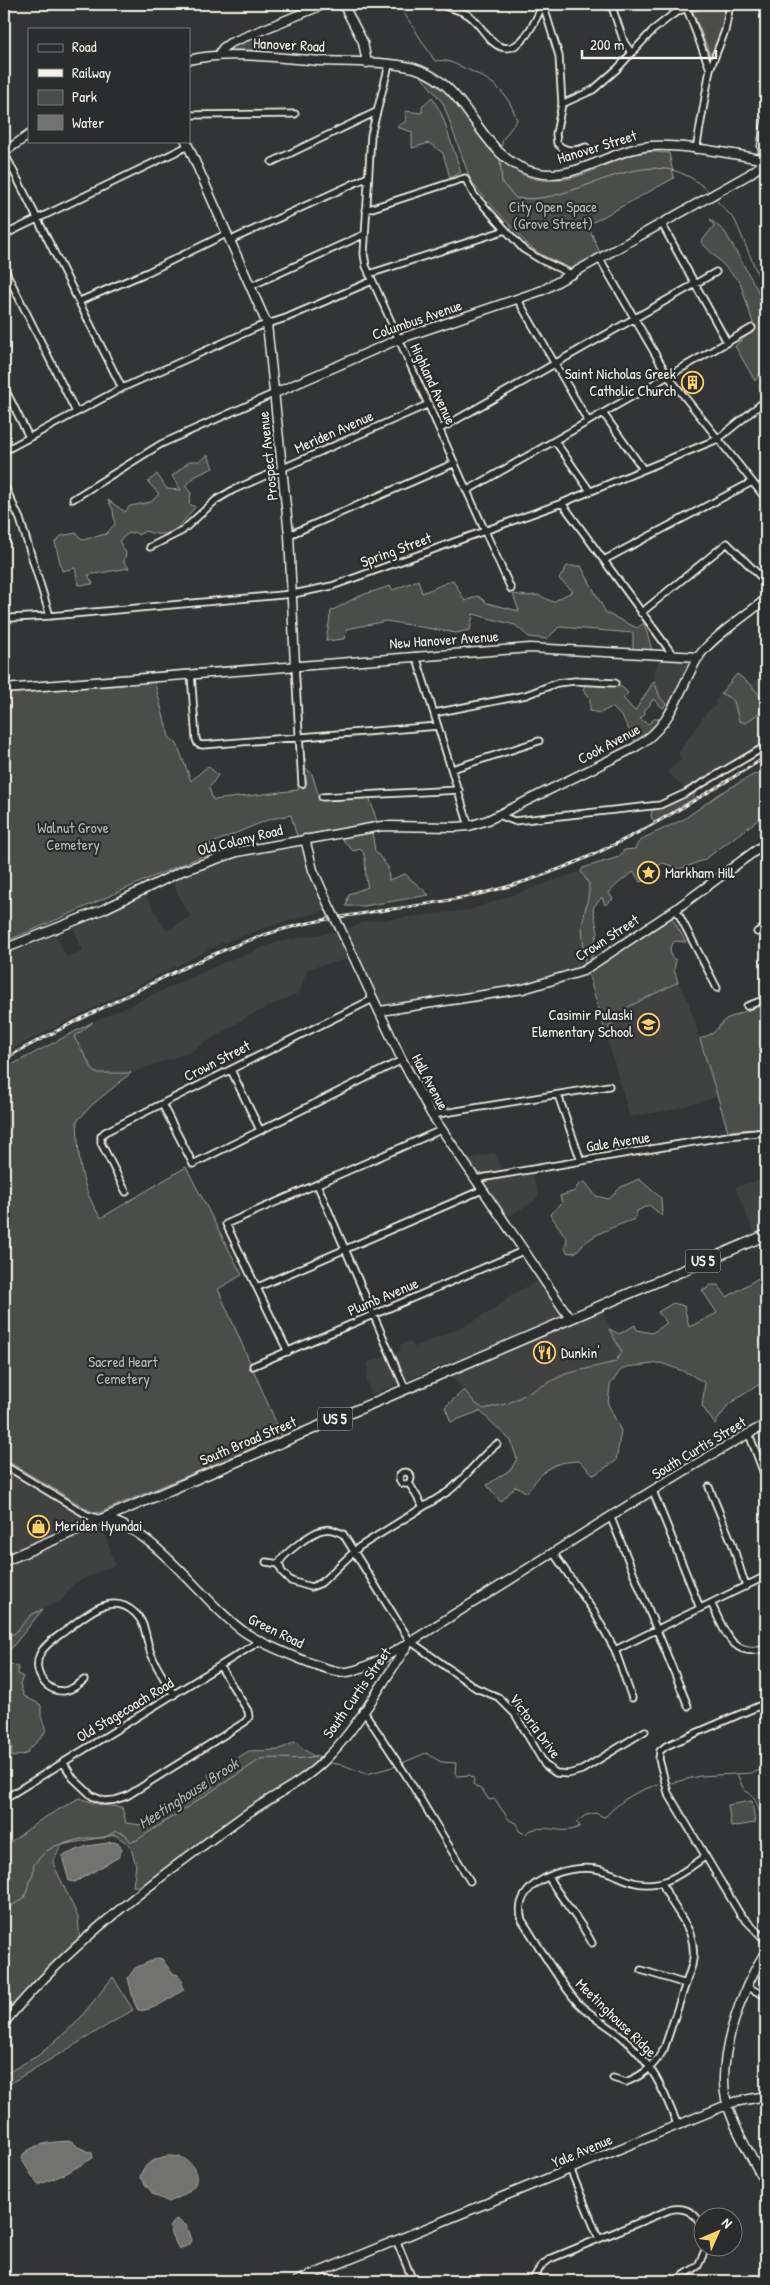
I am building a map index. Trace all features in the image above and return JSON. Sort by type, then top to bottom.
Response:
[{"type":"main road","name":"South Broad Street","points":[[4,1561],[569,1317],[766,1235]]},
{"type":"street","points":[[218,56],[222,48],[230,43],[325,4]]},
{"type":"street","points":[[342,4],[362,38],[367,63]]},
{"type":"street","points":[[440,4],[469,15],[491,41],[508,48],[518,45],[527,35],[543,4]]},
{"type":"street","points":[[543,4],[559,56],[562,104],[556,134],[557,143],[561,148],[568,149],[586,147]]},
{"type":"street","points":[[611,4],[624,42],[631,52]]},
{"type":"street","points":[[562,104],[593,90],[618,68],[653,30],[686,5],[693,4]]},
{"type":"street","points":[[696,150],[710,69],[725,31],[730,4]]},
{"type":"street","points":[[686,5],[710,69]]},
{"type":"street","name":"Hanover Road","points":[[190,60],[218,56],[389,65]]},
{"type":"street","name":"Highland Avenue","points":[[389,65],[370,141],[364,260],[511,589]]},
{"type":"street","name":"Hanover Street","points":[[389,65],[417,69],[442,83],[489,140],[510,162],[528,171],[554,174],[571,172],[644,147],[696,150],[766,159]]},
{"type":"street","points":[[272,162],[376,112]]},
{"type":"street","points":[[190,115],[295,114]]},
{"type":"street","points":[[766,120],[762,146],[766,159]]},
{"type":"street","points":[[28,137],[4,152],[122,388]]},
{"type":"street","points":[[4,236],[187,144]]},
{"type":"street","name":"Prospect Avenue","points":[[187,144],[267,324],[289,535],[302,784]]},
{"type":"street","name":"Columbus Avenue","points":[[73,499],[161,444],[275,392],[398,339],[518,300],[573,275],[756,170],[766,159]]},
{"type":"street","points":[[80,302],[368,177]]},
{"type":"street","points":[[366,210],[465,178],[474,195],[532,255],[573,275]]},
{"type":"street","points":[[662,224],[727,342]]},
{"type":"street","points":[[369,274],[506,230]]},
{"type":"street","points":[[251,286],[365,234]]},
{"type":"street","points":[[600,259],[668,376],[766,499]]},
{"type":"street","points":[[4,268],[76,412]]},
{"type":"street","points":[[440,430],[716,272]]},
{"type":"street","points":[[4,451],[122,388],[249,330],[372,281]]},
{"type":"street","points":[[518,300],[588,421]]},
{"type":"street","points":[[468,490],[752,328]]},
{"type":"street","points":[[4,387],[29,437]]},
{"type":"street","name":"Spring Street","points":[[4,616],[10,618],[50,616],[293,594],[332,586],[562,503],[718,439],[766,400]]},
{"type":"street","name":"Meriden Avenue","points":[[150,547],[182,531],[224,494],[429,404]]},
{"type":"street","points":[[603,413],[643,469]]},
{"type":"street","points":[[555,441],[590,491]]},
{"type":"street","points":[[289,535],[455,463]]},
{"type":"street","points":[[604,560],[752,482]]},
{"type":"street","points":[[758,489],[766,482]]},
{"type":"street","points":[[4,485],[20,519],[50,616]]},
{"type":"street","points":[[562,503],[673,655]]},
{"type":"street","points":[[642,613],[727,543],[766,582]]},
{"type":"street","name":"Cook Avenue","points":[[469,826],[499,814],[634,748],[651,737],[672,711],[699,657],[709,646],[766,599]]},
{"type":"street","name":"New Hanover Avenue","points":[[4,689],[540,647],[699,657]]},
{"type":"street","points":[[416,656],[469,826]]},
{"type":"street","points":[[190,674],[198,744],[438,726]]},
{"type":"street","points":[[434,713],[526,695],[559,682],[598,681],[615,683]]},
{"type":"street","points":[[452,769],[539,741]]},
{"type":"street","points":[[499,814],[514,821],[660,805],[686,793],[766,746]]},
{"type":"street","points":[[322,797],[459,790]]},
{"type":"street","name":"Old Colony Road","points":[[4,949],[104,909],[201,863],[237,852],[382,826],[469,826]]},
{"type":"street","name":"Hall Avenue","points":[[305,839],[313,870],[330,908],[402,1060],[432,1115],[569,1317]]},
{"type":"street","name":"Crown Street","points":[[380,1012],[523,990],[583,972],[676,909],[766,843]]},
{"type":"street","points":[[676,909],[717,988]]},
{"type":"street","points":[[757,932],[766,927]]},
{"type":"street","name":"Crown Street","points":[[126,1192],[101,1143],[101,1136],[105,1132],[373,999]]},
{"type":"street","points":[[747,1006],[766,999]]},
{"type":"street","points":[[162,1104],[193,1164],[402,1060]]},
{"type":"street","points":[[231,1070],[260,1130]]},
{"type":"street","points":[[432,1115],[609,1086]]},
{"type":"street","points":[[558,1094],[581,1161]]},
{"type":"street","points":[[288,1352],[226,1224],[441,1130]]},
{"type":"street","name":"Gale Avenue","points":[[475,1179],[766,1132]]},
{"type":"street","points":[[317,1184],[405,1388]]},
{"type":"street","points":[[258,1287],[482,1190]]},
{"type":"street","name":"Plumb Avenue","points":[[253,1366],[523,1250]]},
{"type":"street","name":"South Curtis Street","points":[[4,2023],[36,1985],[67,1956],[162,1877],[240,1818],[301,1780],[319,1766],[333,1752],[410,1642],[653,1491],[766,1424]]},
{"type":"street","points":[[749,1434],[766,1479]]},
{"type":"street","points":[[279,1564],[282,1572],[291,1581],[311,1587],[321,1583],[354,1552],[462,1482],[488,1450],[497,1444]]},
{"type":"street","points":[[4,1467],[87,1515],[101,1519]]},
{"type":"street","points":[[409,1483],[423,1507]]},
{"type":"street","points":[[709,1487],[732,1543],[746,1586]]},
{"type":"street","points":[[653,1491],[700,1608]]},
{"type":"street","points":[[611,1518],[688,1706]]},
{"type":"street","name":"Green Road","points":[[101,1519],[120,1523],[161,1551],[238,1628],[260,1641],[336,1672],[344,1673],[363,1668],[410,1642]]},
{"type":"street","points":[[279,1564],[283,1557],[316,1532],[325,1529],[342,1534],[410,1642]]},
{"type":"street","points":[[554,1554],[594,1612],[614,1650],[632,1698]]},
{"type":"street","points":[[266,1562],[279,1564]]},
{"type":"street","points":[[614,1650],[766,1576]]},
{"type":"street","points":[[84,1680],[66,1691],[55,1691],[46,1686],[40,1676],[37,1664],[41,1653],[48,1645],[96,1607],[110,1603],[124,1606],[134,1611],[142,1620],[152,1656],[174,1694]]},
{"type":"street","points":[[711,1603],[728,1638],[735,1647],[747,1652],[766,1648]]},
{"type":"street","name":"Old Stagecoach Road","points":[[4,1799],[260,1641]]},
{"type":"street","name":"Victoria Drive","points":[[410,1642],[476,1688],[498,1697],[515,1714],[545,1764],[556,1773],[568,1774],[582,1770],[645,1731]]},
{"type":"street","points":[[64,1762],[82,1789],[92,1796],[104,1801],[127,1796],[245,1722],[249,1717],[248,1711],[220,1666]]},
{"type":"street","points":[[766,1702],[666,1746],[660,1751],[668,1793],[740,1914],[766,1941]]},
{"type":"street","points":[[363,1710],[470,1881]]},
{"type":"street","name":"Meetinghouse Ridge","points":[[678,2126],[666,2095],[651,2068],[628,2042],[579,2004],[522,1920],[519,1907],[522,1896],[531,1886],[575,1868],[598,1869],[633,1883],[662,1882],[705,1857]]},
{"type":"street","points":[[549,1878],[558,1894],[581,1922],[592,1943]]},
{"type":"street","points":[[612,2078],[626,2082],[651,2068],[664,2050],[695,1952],[692,1937],[662,1882]]},
{"type":"street","points":[[766,1951],[746,1987],[733,2025],[727,2053],[724,2087],[727,2104],[766,2185]]},
{"type":"street","points":[[641,1970],[686,1984]]},
{"type":"street","points":[[746,1987],[766,1996]]},
{"type":"street","name":"Yale Avenue","points":[[298,2281],[571,2171],[727,2104],[766,2096]]},
{"type":"street","points":[[571,2171],[599,2239]]},
{"type":"street","points":[[532,2281],[536,2271],[545,2262],[599,2239],[676,2208],[689,2211],[692,2214]]},
{"type":"street","points":[[397,2242],[412,2279],[401,2281]]},
{"type":"street","points":[[675,2281],[698,2266],[702,2258]]},
{"type":"street","points":[[445,2281],[455,2281]]},
{"type":"shaded area","points":[[660,658],[684,660],[689,664],[670,713],[663,708],[666,704],[654,686],[654,672]]},
{"type":"shaded area","points":[[766,671],[766,704],[751,685]]},
{"type":"shaded area","points":[[721,693],[734,701],[746,723],[766,707],[766,741],[685,789],[667,771],[682,759],[678,753],[707,712],[716,705],[715,701]]},
{"type":"shaded area","points":[[304,842],[312,877],[327,910],[276,924],[220,944],[4,1053],[4,955],[56,935],[66,957],[83,951],[73,927],[144,893],[167,931],[191,916],[180,899],[172,880],[207,864]]},
{"type":"shaded area","points":[[581,871],[589,884],[582,924],[585,965],[561,974],[505,988],[383,1006],[347,930],[364,922],[470,910]]},
{"type":"shaded area","points":[[338,931],[348,959],[307,969],[300,992],[249,1016],[190,1052],[131,1073],[95,1073],[74,1037],[93,1022],[223,963],[277,942]]},
{"type":"shaded area","name":"Casimir Pulaski Elementary School","points":[[650,931],[688,1000],[717,1097],[674,1109],[630,1117],[588,973]]},
{"type":"shaded area","points":[[495,1153],[502,1171],[530,1167],[539,1195],[533,1202],[506,1218],[481,1183],[468,1159]]},
{"type":"shaded area","points":[[766,1178],[766,1228],[754,1233],[735,1187]]},
{"type":"shaded area","points":[[540,1280],[561,1311],[579,1321],[601,1309],[622,1352],[615,1362],[565,1374],[509,1403],[490,1409],[484,1409],[476,1404],[450,1374],[446,1364],[371,1395],[366,1379],[368,1362],[401,1351],[399,1345],[410,1341],[415,1347],[466,1325],[493,1310],[511,1295]]},
{"type":"shaded area","points":[[4,1468],[83,1516],[98,1528],[103,1527],[115,1565],[74,1583],[62,1600],[31,1615],[14,1634],[4,1635]]},
{"type":"green space","points":[[712,4],[727,4],[725,22],[714,52],[710,54],[693,12]]},
{"type":"green space","points":[[260,35],[262,50],[225,50]]},
{"type":"green space","name":"City Open Space (Grove Street)","points":[[420,71],[448,91],[498,155],[512,168],[528,177],[547,180],[571,178],[627,156],[652,152],[669,153],[674,178],[588,225],[600,253],[572,269],[542,255],[529,246],[478,190],[470,179],[443,103],[419,74]]},
{"type":"green space","points":[[432,97],[442,115],[461,172],[450,178],[443,153],[429,143],[412,148],[412,132],[397,127],[406,121],[405,111],[422,113],[422,106]]},
{"type":"green space","points":[[710,219],[725,232],[757,289],[766,318],[766,365],[755,381],[735,346],[755,329],[740,282],[701,242],[714,226]]},
{"type":"green space","points":[[208,455],[213,468],[196,476],[185,486],[191,493],[189,504],[195,507],[179,526],[168,533],[162,534],[145,531],[138,535],[135,532],[127,534],[119,541],[126,553],[124,562],[129,568],[88,575],[93,584],[79,585],[75,568],[62,571],[55,542],[61,536],[76,533],[83,540],[106,534],[115,524],[113,510],[108,500],[125,512],[130,506],[151,502],[159,494],[148,482],[157,474],[167,489],[181,490],[172,476],[190,461],[199,461]]},
{"type":"green space","points":[[567,566],[581,566],[606,613],[637,628],[644,623],[652,650],[633,649],[633,633],[559,627],[547,639],[529,637],[515,625],[473,614],[470,630],[456,633],[386,621],[347,629],[344,639],[326,641],[331,611],[359,596],[390,586],[393,590],[418,580],[422,593],[453,580],[465,601],[478,596],[487,603],[519,611],[513,594],[538,595],[553,602],[573,591],[559,579]]},
{"type":"green space","points":[[737,674],[751,685],[766,704],[766,707],[746,723],[739,721],[734,701],[721,693]]},
{"type":"green space","name":"Walnut Grove Cemetery","points":[[154,680],[169,737],[177,744],[191,781],[208,766],[218,775],[209,788],[213,800],[298,790],[298,784],[302,786],[307,783],[304,773],[305,758],[305,767],[312,774],[319,797],[330,801],[369,796],[377,822],[297,837],[291,815],[270,819],[210,844],[213,852],[4,942],[4,694],[124,685]]},
{"type":"green space","points":[[654,681],[660,697],[666,704],[663,708],[653,699],[644,710],[645,714],[640,719],[648,724],[654,719],[662,719],[659,726],[636,743],[623,718],[612,707],[600,713],[590,711],[590,698],[583,689],[586,683],[622,687],[628,693],[623,698],[635,711]]},
{"type":"green space","points":[[766,771],[766,814],[704,860],[680,869],[663,863],[646,872],[648,879],[640,882],[634,872],[609,893],[613,899],[605,905],[602,897],[593,908],[598,933],[593,944],[594,952],[590,961],[585,965],[582,926],[589,884],[581,871],[583,868],[619,857],[624,850],[635,849],[638,843],[646,837],[684,819],[721,793],[755,774],[762,775]]},
{"type":"green space","points":[[695,791],[693,799],[655,822],[651,817],[652,810]]},
{"type":"green space","points":[[372,832],[375,851],[388,867],[389,880],[405,874],[429,895],[364,906],[346,906],[349,894],[368,887],[365,857],[361,849],[353,851],[341,838]]},
{"type":"green space","points":[[672,918],[686,942],[675,941],[670,947],[671,957],[676,960],[674,970],[678,982],[628,1007],[605,1031],[588,973]]},
{"type":"green space","points":[[766,1003],[766,1128],[728,1131],[700,1039],[713,1033],[726,1019]]},
{"type":"green space","name":"Sacred Heart Cemetery","points":[[93,1022],[74,1037],[95,1073],[131,1073],[92,1105],[77,1121],[80,1160],[88,1194],[101,1218],[186,1167],[242,1275],[218,1289],[282,1436],[98,1513],[91,1511],[4,1459],[4,1069]]},
{"type":"green space","points":[[639,1179],[661,1198],[662,1216],[649,1205],[637,1211],[635,1219],[595,1236],[576,1252],[568,1253],[565,1248],[567,1239],[550,1214],[562,1203],[560,1196],[575,1191],[578,1185],[585,1182],[596,1196],[609,1199],[621,1187]]},
{"type":"green space","points":[[765,1274],[766,1380],[729,1404],[715,1424],[702,1406],[705,1383],[688,1373],[661,1363],[626,1367],[620,1371],[610,1385],[608,1404],[621,1431],[616,1461],[594,1475],[579,1461],[561,1463],[543,1473],[527,1493],[516,1486],[501,1502],[487,1485],[511,1469],[517,1459],[511,1441],[480,1411],[451,1422],[445,1407],[464,1390],[476,1404],[484,1409],[509,1403],[565,1374],[615,1362],[622,1352],[609,1329],[619,1334],[635,1325],[637,1330],[652,1333],[667,1323],[658,1312],[673,1303],[684,1306],[689,1327],[717,1313],[702,1290],[707,1289],[709,1285],[718,1285],[727,1297]]},
{"type":"green space","points":[[43,1609],[9,1651],[4,1650],[4,1635],[14,1634],[31,1615]]},
{"type":"green space","points":[[8,1663],[18,1667],[18,1674],[23,1677],[20,1684],[24,1696],[41,1705],[41,1716],[46,1730],[26,1754],[12,1757],[12,1747],[4,1729],[4,1682],[9,1673]]},
{"type":"green space","points":[[295,1742],[317,1759],[332,1747],[296,1779],[242,1811],[146,1886],[133,1886],[136,1865],[130,1845],[115,1835],[61,1845],[53,1863],[78,1917],[80,1942],[36,1981],[4,2018],[4,1847],[42,1819],[79,1798],[101,1805],[122,1807],[126,1823],[150,1826],[213,1787],[208,1775],[249,1751],[278,1750]]},
{"type":"green space","points":[[752,1801],[755,1823],[731,1827],[728,1805]]},
{"type":"green space","points":[[113,1977],[133,2010],[4,2087],[4,2070],[7,2073],[39,2055],[76,2023]]},
{"type":"water","points":[[114,1842],[119,1844],[122,1849],[119,1857],[75,1882],[69,1881],[62,1856],[87,1846]]},
{"type":"water","points":[[158,1958],[162,1959],[172,1973],[178,1975],[183,1981],[181,1984],[184,1990],[155,2007],[138,2010],[128,1978],[135,1968]]},
{"type":"water","points":[[72,2141],[78,2147],[92,2153],[93,2158],[65,2174],[38,2185],[22,2160],[23,2154],[40,2145]]},
{"type":"water","points":[[167,2156],[180,2157],[187,2160],[193,2167],[196,2175],[195,2183],[188,2192],[169,2202],[154,2195],[140,2178],[146,2166]]},
{"type":"water","points":[[176,2219],[186,2225],[191,2240],[189,2245],[179,2249],[171,2234],[170,2227]]},
{"type":"waterway","points":[[398,4],[435,61],[450,62],[474,72],[497,87],[508,101],[517,120],[503,139],[501,149]]},
{"type":"waterway","points":[[500,158],[502,183],[516,198],[541,198],[639,169],[663,168],[686,175],[709,192]]},
{"type":"waterway","points":[[715,199],[735,220],[766,294]]},
{"type":"waterway","name":"Meetinghouse Brook","points":[[402,1763],[426,1753],[441,1762],[456,1763],[455,1773],[457,1776],[470,1775],[474,1779],[473,1784],[483,1791],[489,1800],[495,1799],[509,1820],[517,1823],[519,1831],[525,1834],[532,1830],[545,1828],[573,1829],[580,1826],[576,1822],[586,1815],[596,1813],[603,1817],[606,1816],[631,1796],[662,1784]]},
{"type":"waterway","name":"Meetinghouse Brook","points":[[4,1928],[7,1909],[24,1898],[33,1874],[34,1864],[45,1852],[55,1846],[84,1838],[104,1838],[116,1831],[125,1834],[131,1842],[137,1840],[261,1759],[297,1759],[317,1755],[320,1758]]},
{"type":"waterway","name":"Meetinghouse Brook","points":[[331,1763],[343,1765],[367,1774],[396,1766]]},
{"type":"waterway","name":"Meetinghouse Brook","points":[[671,1783],[700,1776],[752,1773],[766,1768]]},
{"type":"waterway","points":[[737,1774],[744,1790],[756,1801],[766,1823]]},
{"type":"railway","points":[[4,1059],[211,955],[267,934],[325,920],[470,896],[535,878],[570,865],[604,850],[670,815],[766,757]]},
{"type":"place","name":"Saint Nicholas Greek Catholic Church","points":[[692,383]]},
{"type":"place","name":"Markham Hill","points":[[649,873]]},
{"type":"place","name":"Casimir Pulaski Elementary School","points":[[649,1024]]},
{"type":"place","name":"Dunkin'","points":[[545,1353]]},
{"type":"place","name":"Meriden Hyundai","points":[[39,1526]]}]
